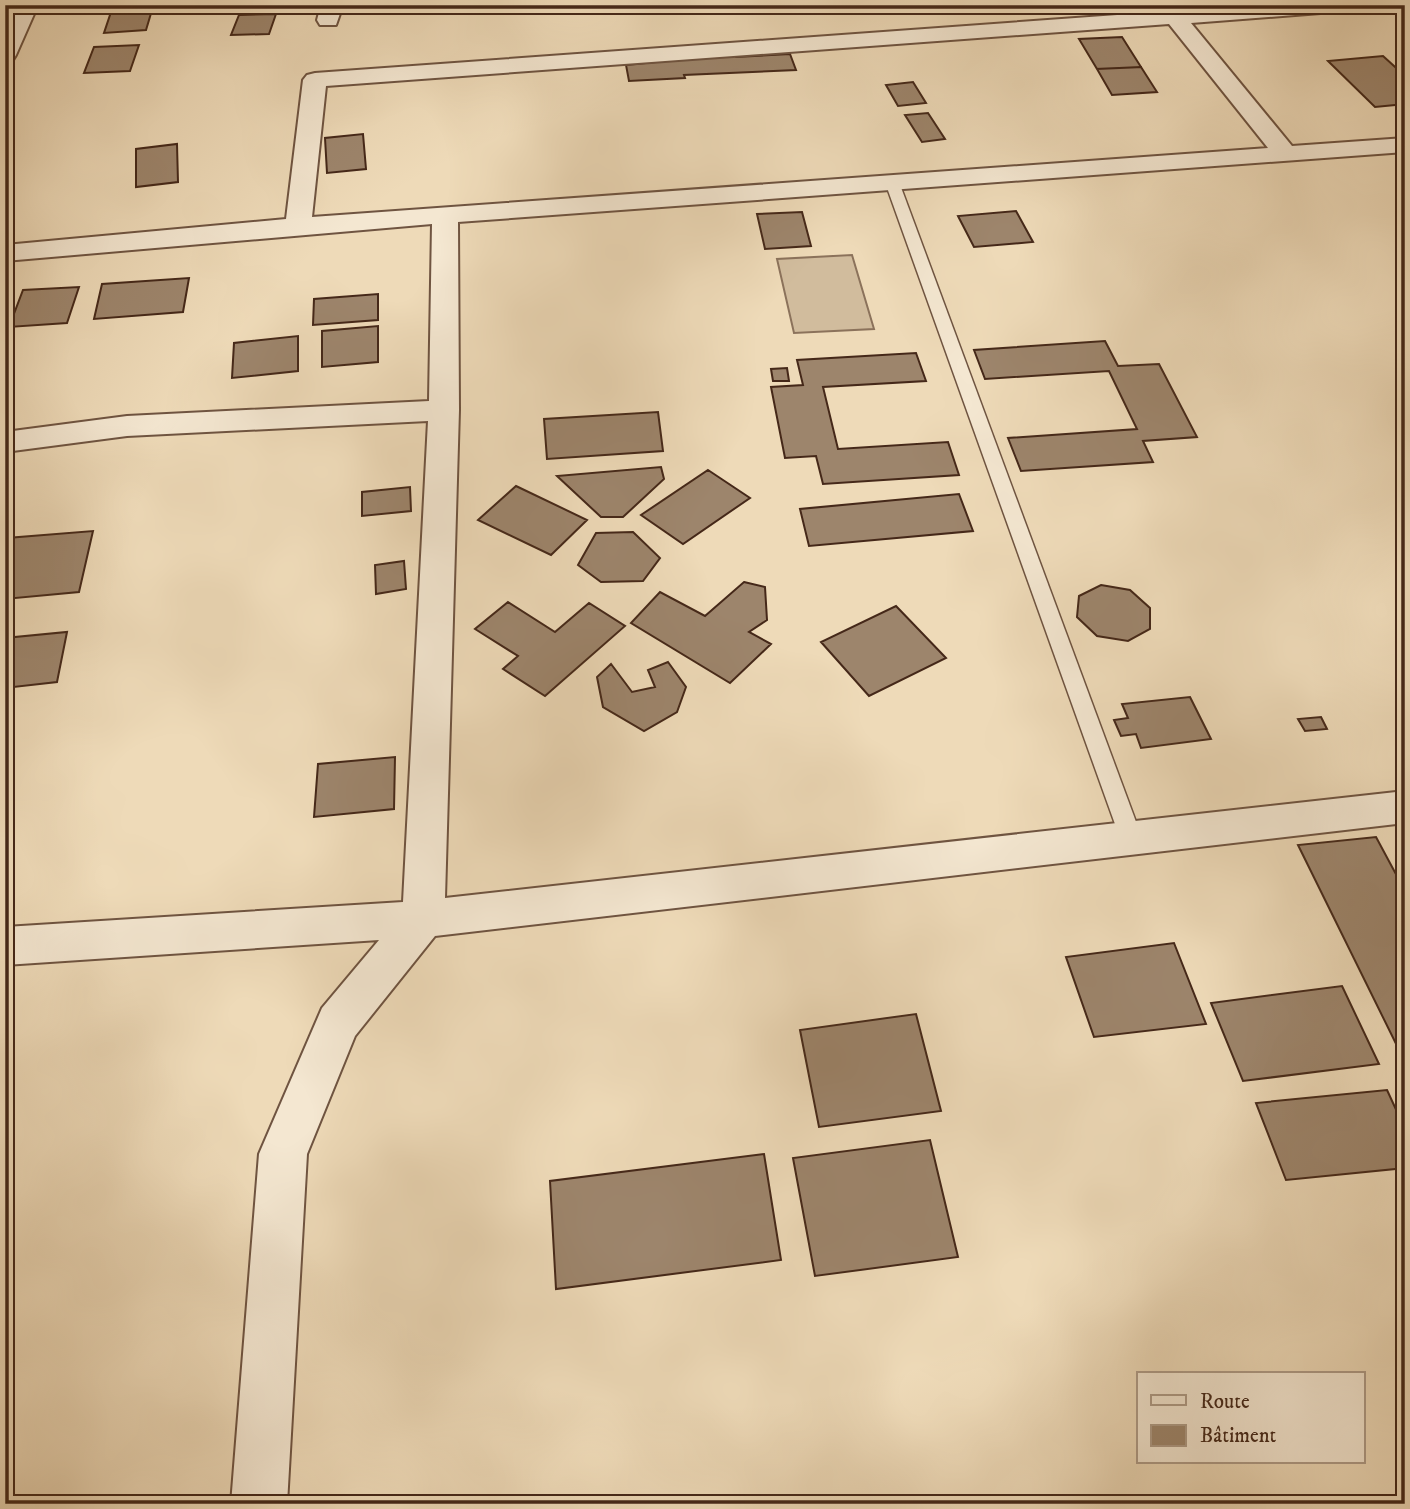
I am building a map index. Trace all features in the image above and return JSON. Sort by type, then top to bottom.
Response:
[{"type":"street","points":[[5,55],[27,5]]},
{"type":"street","points":[[298,226],[315,80],[1169,11],[1346,5]]},
{"type":"street","points":[[1169,11],[1286,154]]},
{"type":"street","points":[[5,253],[298,226],[1405,145]]},
{"type":"street","points":[[259,1504],[283,1154],[338,1023],[423,919],[444,410],[445,215]]},
{"type":"street","points":[[5,442],[127,426],[444,410]]},
{"type":"street","points":[[5,946],[423,919],[1405,807]]},
{"type":"lane","points":[[892,182],[1131,838]]},
{"type":"shaded area","points":[[852,255],[874,329],[794,333],[777,259]]},
{"type":"building","points":[[856,5],[885,5],[886,9],[858,10]]},
{"type":"building","points":[[152,10],[146,30],[104,33],[111,12]]},
{"type":"building","points":[[276,14],[269,34],[231,35],[239,15]]},
{"type":"building","points":[[1122,37],[1141,67],[1097,69],[1079,39]]},
{"type":"building","points":[[139,45],[130,71],[84,73],[94,47]]},
{"type":"building","points":[[735,54],[736,57],[790,54],[796,70],[684,75],[685,78],[629,81],[626,65]]},
{"type":"building","points":[[1383,56],[1405,76],[1405,104],[1375,107],[1328,61]]},
{"type":"building","points":[[1141,67],[1157,92],[1112,95],[1097,69]]},
{"type":"building","points":[[913,82],[926,103],[898,106],[886,85]]},
{"type":"building","points":[[928,113],[945,139],[922,142],[905,115]]},
{"type":"building","points":[[363,134],[366,169],[327,173],[325,138]]},
{"type":"building","points":[[177,144],[178,182],[136,187],[136,149]]},
{"type":"building","points":[[1016,211],[1033,242],[974,247],[958,216]]},
{"type":"building","points":[[802,212],[811,246],[765,249],[757,214]]},
{"type":"building","points":[[189,278],[183,312],[94,319],[102,284]]},
{"type":"building","points":[[79,287],[67,323],[9,327],[23,290]]},
{"type":"building","points":[[378,294],[378,320],[313,325],[314,299]]},
{"type":"building","points":[[378,326],[378,362],[322,367],[322,331]]},
{"type":"building","points":[[298,336],[298,371],[232,378],[234,343]]},
{"type":"building","points":[[1105,341],[1118,366],[1159,364],[1197,437],[1143,441],[1153,462],[1021,471],[1008,438],[1137,429],[1109,371],[985,379],[974,350]]},
{"type":"building","points":[[916,353],[926,381],[823,387],[838,449],[948,442],[959,475],[823,484],[816,456],[785,458],[771,387],[803,385],[797,360]]},
{"type":"building","points":[[787,368],[789,381],[773,381],[771,369]]},
{"type":"building","points":[[658,412],[663,451],[547,459],[544,419]]},
{"type":"building","points":[[661,467],[664,479],[623,517],[601,517],[557,476]]},
{"type":"building","points":[[708,470],[750,498],[683,544],[641,515]]},
{"type":"building","points":[[516,486],[587,520],[551,555],[478,520]]},
{"type":"building","points":[[410,487],[411,511],[362,516],[362,492]]},
{"type":"building","points":[[959,494],[973,531],[809,546],[800,509]]},
{"type":"building","points":[[93,531],[79,592],[5,599],[7,538]]},
{"type":"building","points":[[633,532],[660,558],[643,581],[601,582],[578,565],[596,533]]},
{"type":"building","points":[[404,561],[406,589],[376,594],[375,565]]},
{"type":"building","points":[[744,582],[765,587],[767,620],[749,632],[771,644],[730,683],[631,623],[660,592],[705,616]]},
{"type":"building","points":[[1101,585],[1130,590],[1150,608],[1150,629],[1128,641],[1097,636],[1077,617],[1079,596]]},
{"type":"building","points":[[508,602],[555,632],[589,603],[625,626],[545,696],[503,669],[518,656],[475,629]]},
{"type":"building","points":[[896,606],[946,658],[869,696],[821,642]]},
{"type":"building","points":[[67,632],[57,682],[5,688],[5,638]]},
{"type":"building","points":[[668,662],[686,687],[677,712],[644,731],[603,707],[597,677],[611,664],[632,692],[655,687],[648,670]]},
{"type":"building","points":[[1190,697],[1211,739],[1141,748],[1136,734],[1121,736],[1114,720],[1128,718],[1122,704]]},
{"type":"building","points":[[1321,717],[1327,729],[1305,731],[1298,719]]},
{"type":"building","points":[[395,757],[394,809],[314,817],[318,764]]},
{"type":"building","points":[[1376,837],[1405,891],[1405,1062],[1298,845]]},
{"type":"building","points":[[1174,943],[1206,1024],[1094,1037],[1066,957]]},
{"type":"building","points":[[1342,986],[1379,1064],[1243,1081],[1211,1003]]},
{"type":"building","points":[[916,1014],[941,1111],[819,1127],[800,1030]]},
{"type":"building","points":[[1387,1090],[1405,1129],[1405,1168],[1286,1180],[1256,1103]]},
{"type":"building","points":[[930,1140],[958,1257],[815,1276],[793,1158]]},
{"type":"building","points":[[764,1154],[781,1260],[556,1289],[550,1181]]}]
